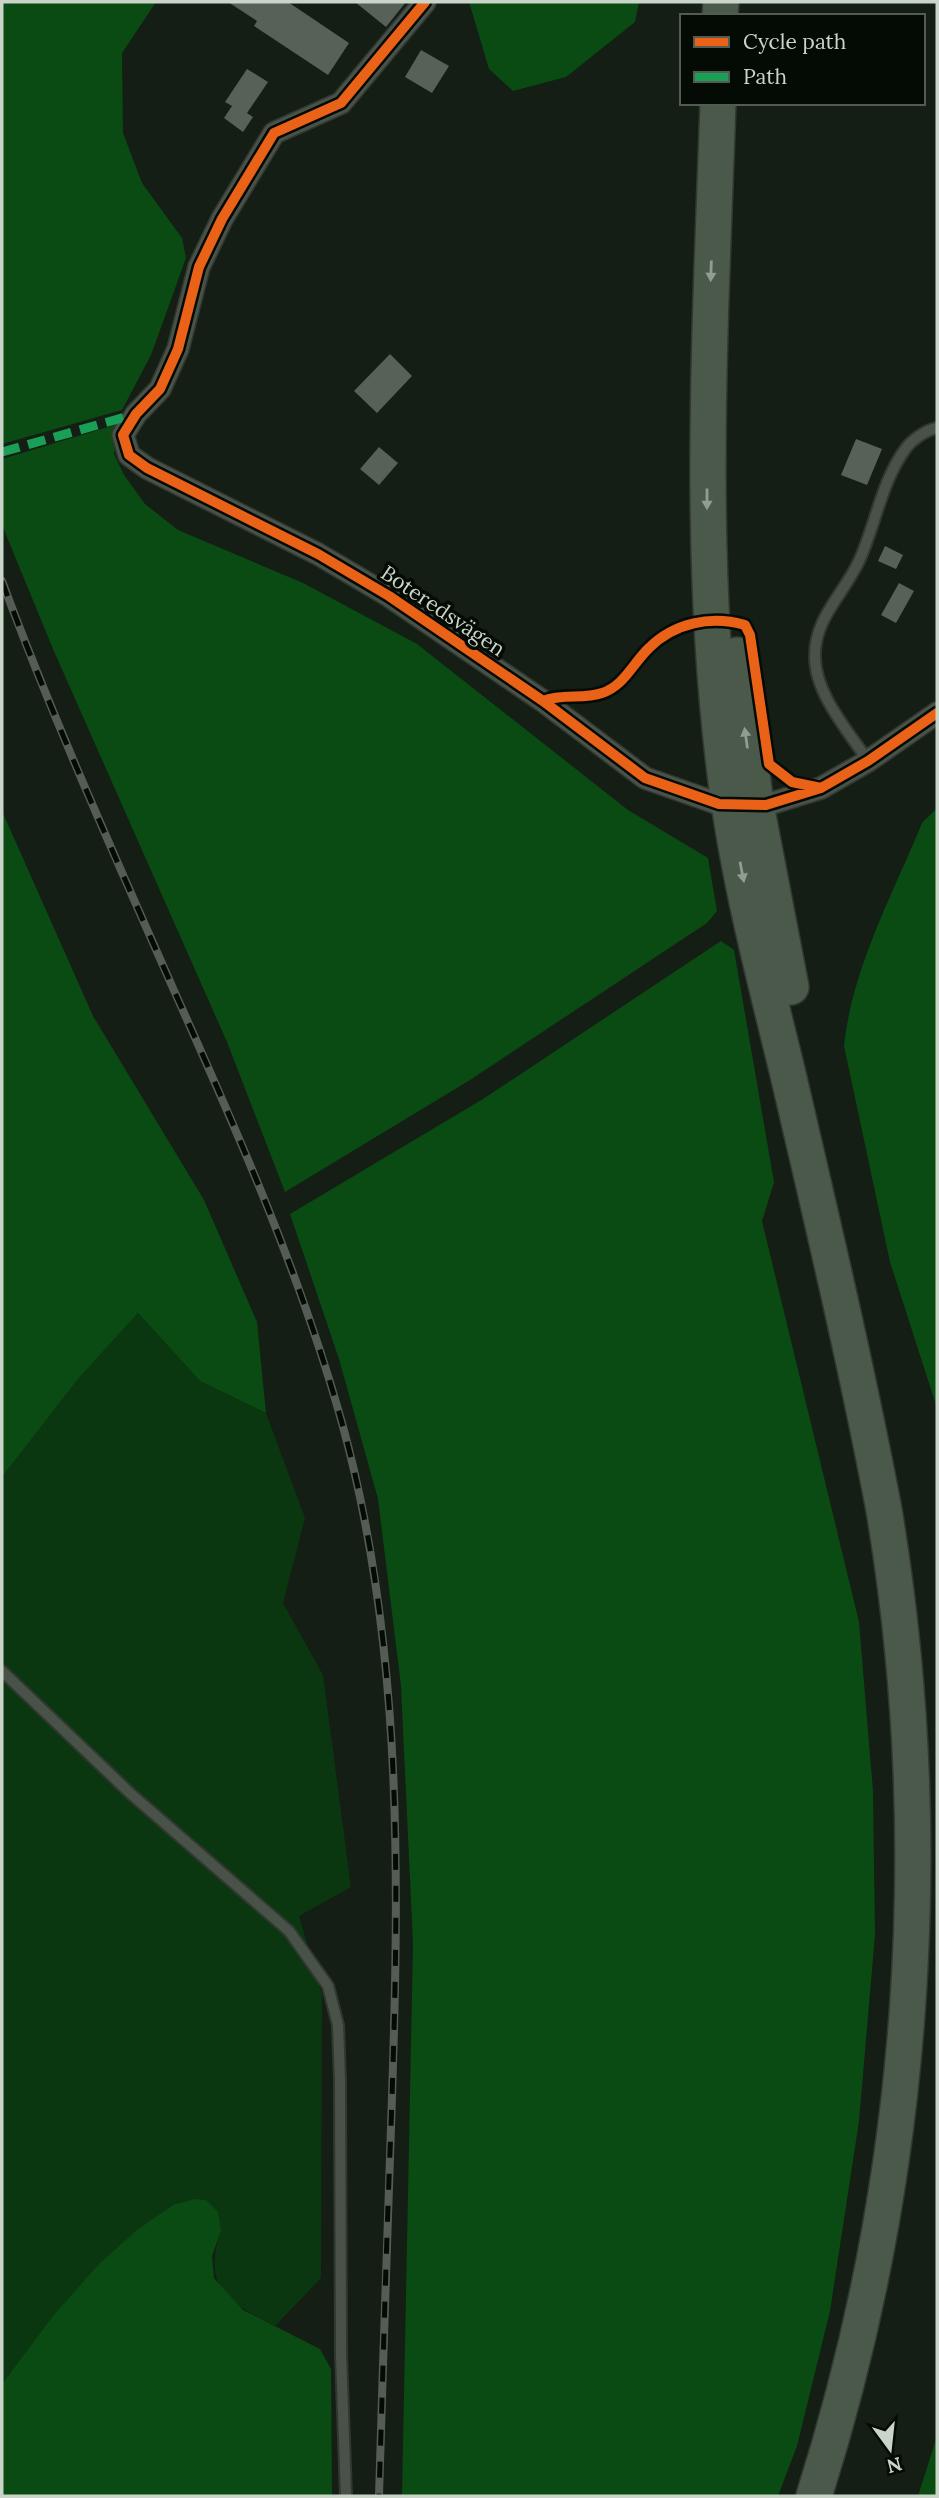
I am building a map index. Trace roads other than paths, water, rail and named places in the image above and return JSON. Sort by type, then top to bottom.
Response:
[{"type":"highway","points":[[718,105],[708,341],[707,509],[710,621],[743,805],[793,998],[903,1507],[917,1604],[933,1794],[929,2000],[918,2117],[902,2226],[884,2310],[853,2442],[836,2496]]},
{"type":"highway","points":[[738,105],[731,509],[734,622],[750,914],[814,1187],[884,1512],[900,1607],[915,1796],[912,2002],[885,2222],[865,2319],[814,2496]]},
{"type":"street","name":"Boteredsvägen","points":[[425,2],[341,103],[274,133],[222,219],[199,267],[178,349],[160,389],[136,414],[123,435],[129,455],[147,468],[318,554],[388,596],[543,701],[645,778],[743,805]]},
{"type":"street","points":[[743,805],[788,800],[821,788],[868,761],[937,713]]},
{"type":"lane","points":[[868,761],[821,682],[815,658],[818,636],[829,608],[858,563],[884,489],[898,460],[908,445],[937,428]]},
{"type":"lane","points":[[2,1671],[131,1794],[289,1931],[328,1986],[338,2025],[340,2081],[341,2355],[346,2496]]},
{"type":"railway","points":[[2,581],[63,734],[243,1147],[287,1256],[342,1423],[363,1509],[387,1684],[396,1862],[394,2039],[379,2496]]}]
